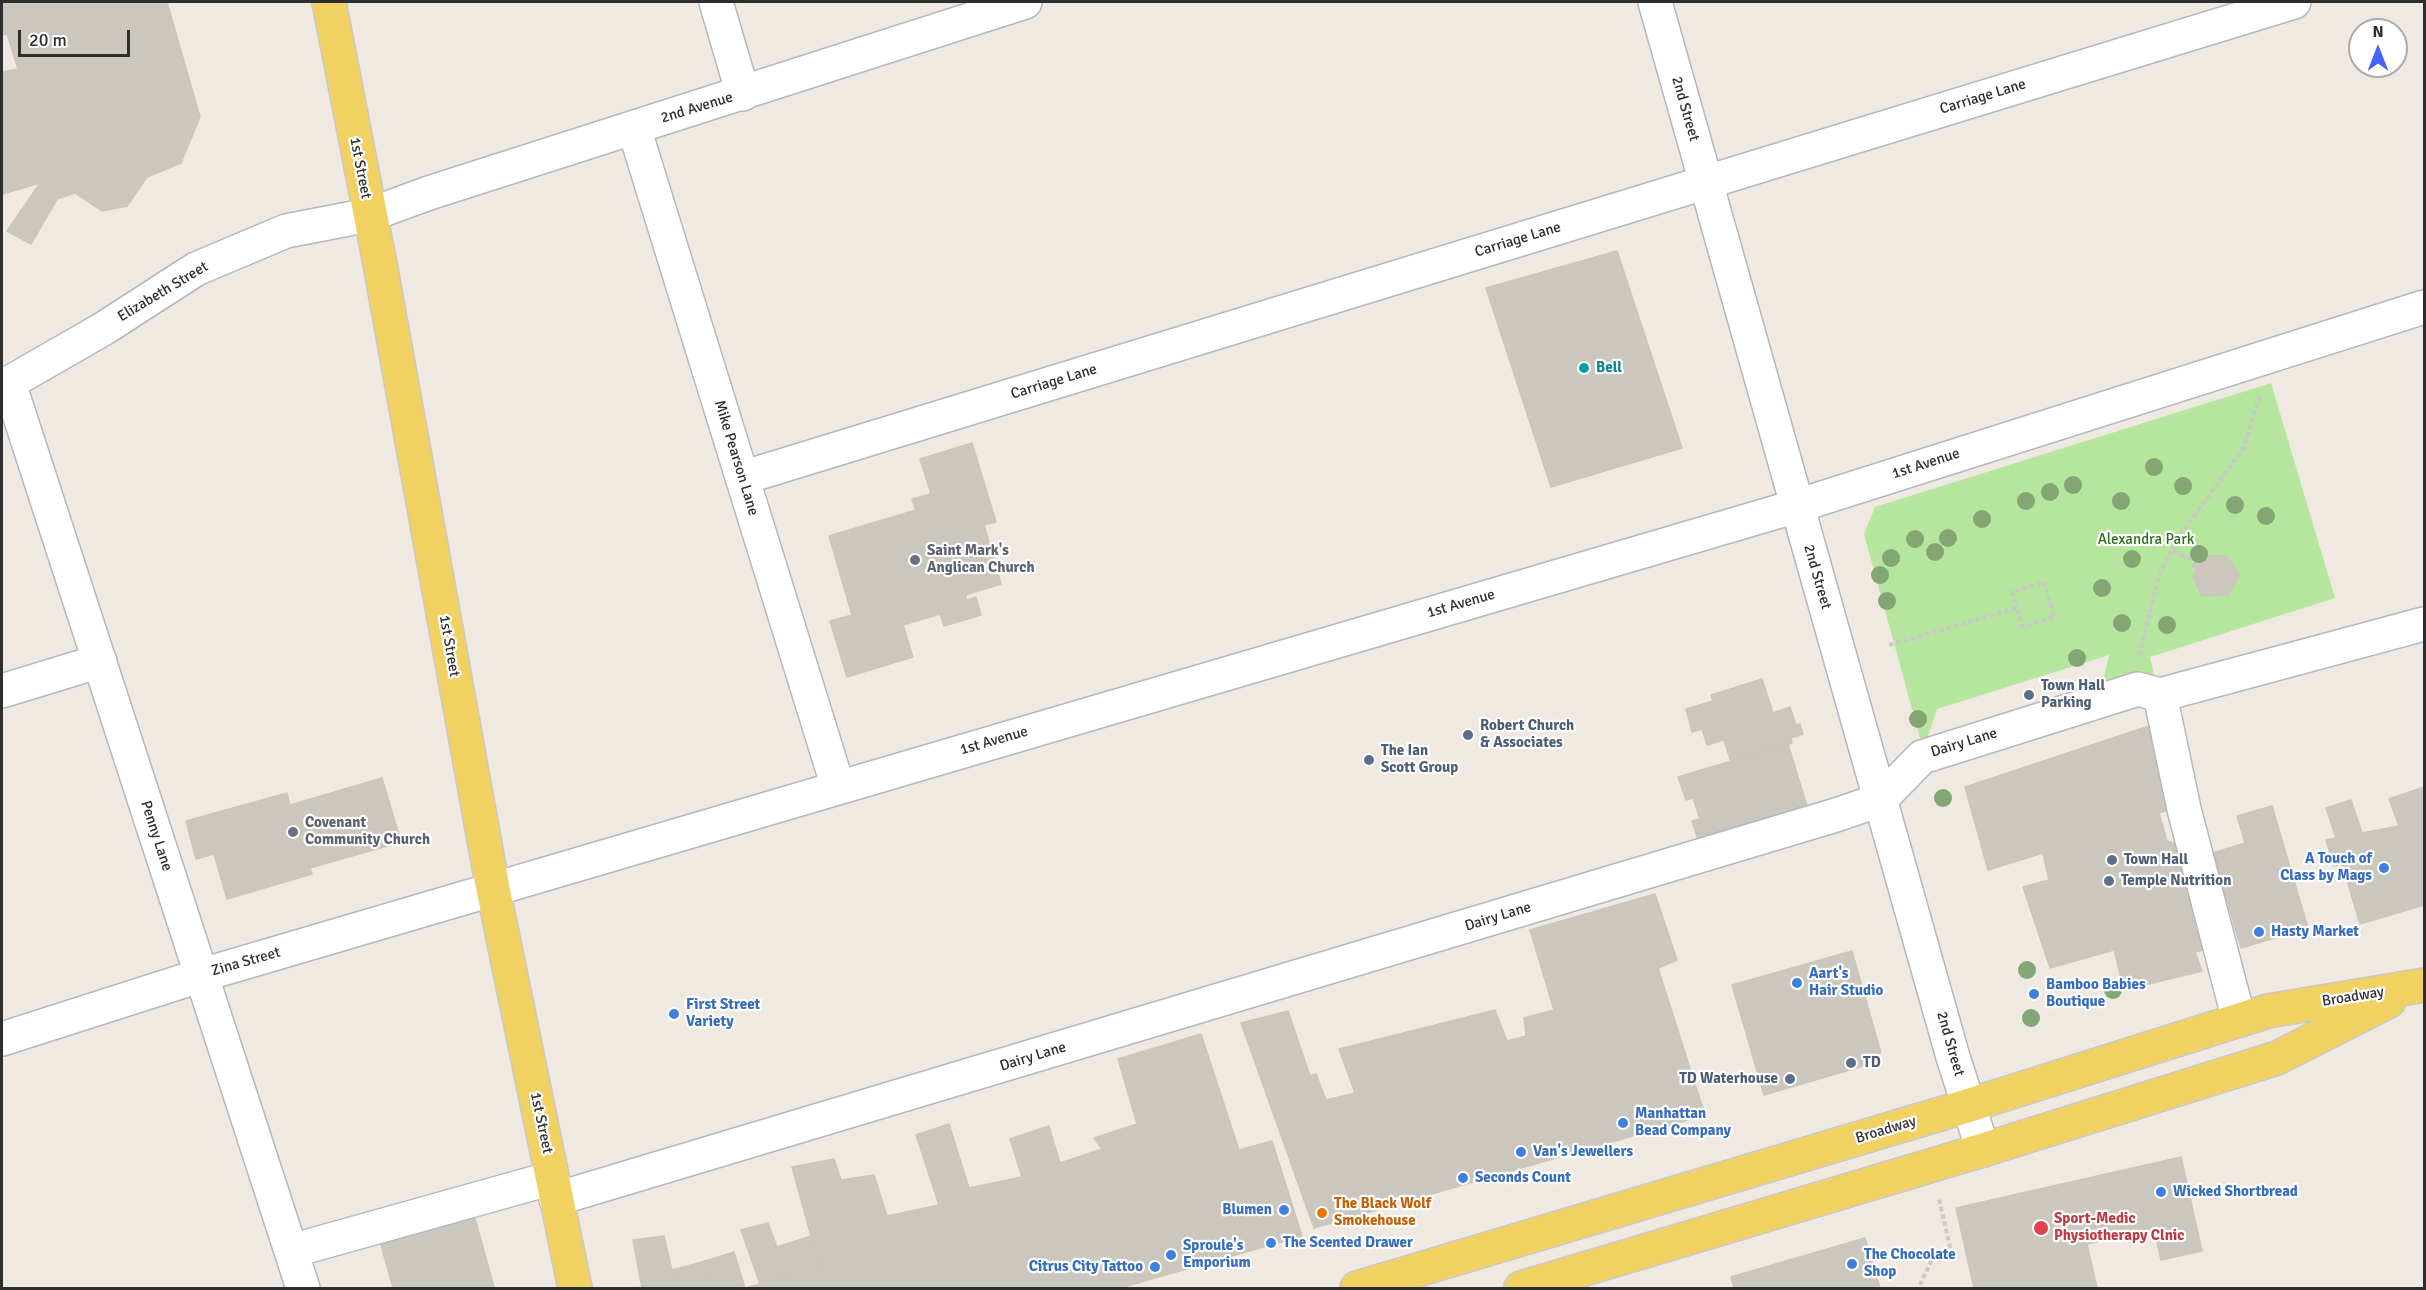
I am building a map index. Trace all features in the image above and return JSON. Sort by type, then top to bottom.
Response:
[{"type":"main road","name":"1st Street","points":[[328,2],[380,264],[493,889],[575,1288]]},
{"type":"main road","name":"Broadway","points":[[1357,1288],[1967,1106],[2268,1011],[2421,986]]},
{"type":"main road","name":"Broadway","points":[[1521,1288],[1932,1166],[2277,1058],[2421,986]]},
{"type":"street","points":[[717,2],[743,94]]},
{"type":"street","name":"2nd Avenue","points":[[369,214],[1025,2]]},
{"type":"street","name":"2nd Street","points":[[1655,2],[1967,1106],[1983,1150]]},
{"type":"street","name":"Carriage Lane","points":[[742,478],[2294,2]]},
{"type":"street","name":"Mike Pearson Lane","points":[[634,128],[838,787]]},
{"type":"street","name":"Elizabeth Street","points":[[5,385],[103,328],[196,269],[286,231],[369,214]]},
{"type":"street","name":"1st Avenue","points":[[493,889],[1797,506],[2424,307]]},
{"type":"street","name":"Penny Lane","points":[[5,385],[99,661],[303,1288]]},
{"type":"street","name":"Dairy Lane","points":[[291,1251],[554,1189],[1674,865],[1880,800],[1922,757],[2149,692],[2424,624]]},
{"type":"street","points":[[2,691],[99,661]]},
{"type":"street","points":[[2149,692],[2184,809],[2239,1020]]},
{"type":"street","name":"Zina Street","points":[[2,1040],[202,975],[493,889]]},
{"type":"path","points":[[2149,692],[2136,677],[2160,573],[2181,534],[2243,449],[2263,385],[2252,362]]},
{"type":"path","points":[[2173,551],[2194,562]]},
{"type":"path","points":[[2044,582],[2055,617],[2023,627],[2017,608],[2012,592],[2044,582]]},
{"type":"path","points":[[1889,645],[2017,608]]},
{"type":"path","points":[[1920,1285],[1932,1259],[1951,1251],[1932,1166]]},
{"type":"green space","name":"Alexandra Park","points":[[2271,383],[2335,598],[2150,657],[2154,675],[2102,686],[2109,655],[1937,709],[1927,739],[1920,738],[1864,534],[1875,507]]},
{"type":"building","points":[[2,2],[167,2],[200,117],[181,163],[147,177],[127,206],[102,211],[75,193],[57,199],[31,244],[7,231],[40,183],[3,194],[2,72],[18,69],[7,34],[2,35]]},
{"type":"building","name":"Bell","points":[[1617,251],[1682,448],[1551,487],[1486,288]]},
{"type":"building","name":"Saint Mark's Anglican Church","points":[[972,443],[996,522],[984,525],[1001,584],[965,595],[967,600],[976,597],[981,615],[944,626],[940,614],[903,625],[913,657],[847,677],[830,621],[852,615],[829,536],[916,510],[912,499],[931,494],[920,459]]},
{"type":"building","points":[[2204,556],[2226,556],[2240,575],[2228,595],[2202,596],[2193,577],[2197,569],[2192,567],[2196,558],[2202,560]]},
{"type":"building","points":[[1762,679],[1773,713],[1790,707],[1796,725],[1800,724],[1803,734],[1791,738],[1792,743],[1731,762],[1724,740],[1707,745],[1702,729],[1692,732],[1686,709],[1713,701],[1711,695]]},
{"type":"building","name":"Town Hall","points":[[2152,725],[2175,808],[2159,813],[2167,841],[2174,843],[2201,926],[2195,927],[2203,950],[2195,952],[2202,971],[2124,990],[2114,950],[2050,968],[2023,887],[2049,880],[2043,853],[1988,870],[1965,787]]},
{"type":"building","points":[[1788,744],[1807,806],[1698,839],[1692,821],[1700,819],[1693,798],[1686,800],[1678,777]]},
{"type":"building","name":"Covenant Community Church","points":[[382,778],[401,842],[310,868],[312,874],[227,899],[214,854],[196,859],[186,821],[287,793],[290,805]]},
{"type":"building","points":[[2424,787],[2424,905],[2360,924],[2342,864],[2334,866],[2326,840],[2336,838],[2326,808],[2351,800],[2362,833],[2399,826],[2389,799]]},
{"type":"building","points":[[2272,806],[2308,928],[2241,948],[2213,853],[2245,843],[2237,816]]},
{"type":"building","points":[[1655,894],[1677,960],[1658,968],[1705,1115],[1314,1228],[1241,1023],[1288,1011],[1310,1076],[1316,1074],[1326,1100],[1355,1093],[1339,1049],[1495,1010],[1507,1041],[1526,1036],[1524,1018],[1554,1010],[1530,930]]},
{"type":"building","points":[[1852,951],[1881,1053],[1868,1056],[1870,1064],[1764,1095],[1732,985]]},
{"type":"building","points":[[1201,1034],[1239,1150],[1272,1141],[1302,1236],[1120,1288],[828,1288],[792,1167],[834,1159],[841,1180],[874,1175],[887,1216],[939,1205],[916,1135],[949,1124],[969,1188],[1022,1177],[1010,1139],[1049,1126],[1060,1163],[1102,1149],[1094,1138],[1137,1124],[1118,1059]]},
{"type":"building","points":[[2181,1157],[2202,1251],[2161,1260],[2154,1229],[2087,1244],[2097,1288],[1974,1288],[1956,1208]]},
{"type":"building","points":[[474,1215],[494,1287],[393,1288],[380,1241]]},
{"type":"building","points":[[768,1223],[777,1247],[811,1236],[828,1288],[790,1288],[787,1276],[760,1284],[741,1230]]},
{"type":"building","points":[[664,1236],[676,1288],[642,1288],[633,1240]]},
{"type":"building","points":[[1865,1238],[1880,1288],[1734,1288],[1731,1277]]},
{"type":"building","points":[[734,1252],[745,1288],[710,1288],[702,1262]]},
{"type":"building","points":[[702,1262],[710,1288],[676,1288],[672,1270]]},
{"type":"building","points":[[785,1276],[790,1288],[746,1288],[760,1284]]},
{"type":"place","name":"Bell","points":[[1584,368]]},
{"type":"place","name":"Saint Mark's Anglican Church","points":[[915,560]]},
{"type":"place","name":"Town Hall Parking","points":[[2029,695]]},
{"type":"place","name":"Robert Church & Associates","points":[[1468,735]]},
{"type":"place","name":"The Ian Scott Group","points":[[1369,760]]},
{"type":"place","name":"Covenant Community Church","points":[[293,832]]},
{"type":"place","name":"Town Hall","points":[[2112,860]]},
{"type":"place","name":"A Touch of Class by Mags","points":[[2384,868]]},
{"type":"place","name":"Temple Nutrition","points":[[2109,881]]},
{"type":"place","name":"Hasty Market","points":[[2259,932]]},
{"type":"place","name":"Aart's Hair Studio","points":[[1797,983]]},
{"type":"place","name":"Bamboo Babies Boutique","points":[[2034,994]]},
{"type":"place","name":"First Street Variety","points":[[674,1014]]},
{"type":"place","name":"TD","points":[[1851,1063]]},
{"type":"place","name":"TD Waterhouse","points":[[1790,1079]]},
{"type":"place","name":"Manhattan Bead Company","points":[[1623,1123]]},
{"type":"place","name":"Van's Jewellers","points":[[1521,1152]]},
{"type":"place","name":"Seconds Count","points":[[1463,1178]]},
{"type":"place","name":"Wicked Shortbread","points":[[2161,1192]]},
{"type":"place","name":"Blumen","points":[[1284,1210]]},
{"type":"place","name":"The Black Wolf Smokehouse","points":[[1322,1213]]},
{"type":"place","name":"Sport-Medic Physiotherapy Clnic","points":[[2041,1228]]},
{"type":"place","name":"The Scented Drawer","points":[[1271,1243]]},
{"type":"place","name":"Sproule's Emporium","points":[[1171,1255]]},
{"type":"place","name":"The Chocolate Shop","points":[[1852,1264]]},
{"type":"place","name":"Citrus City Tattoo","points":[[1155,1267]]}]
